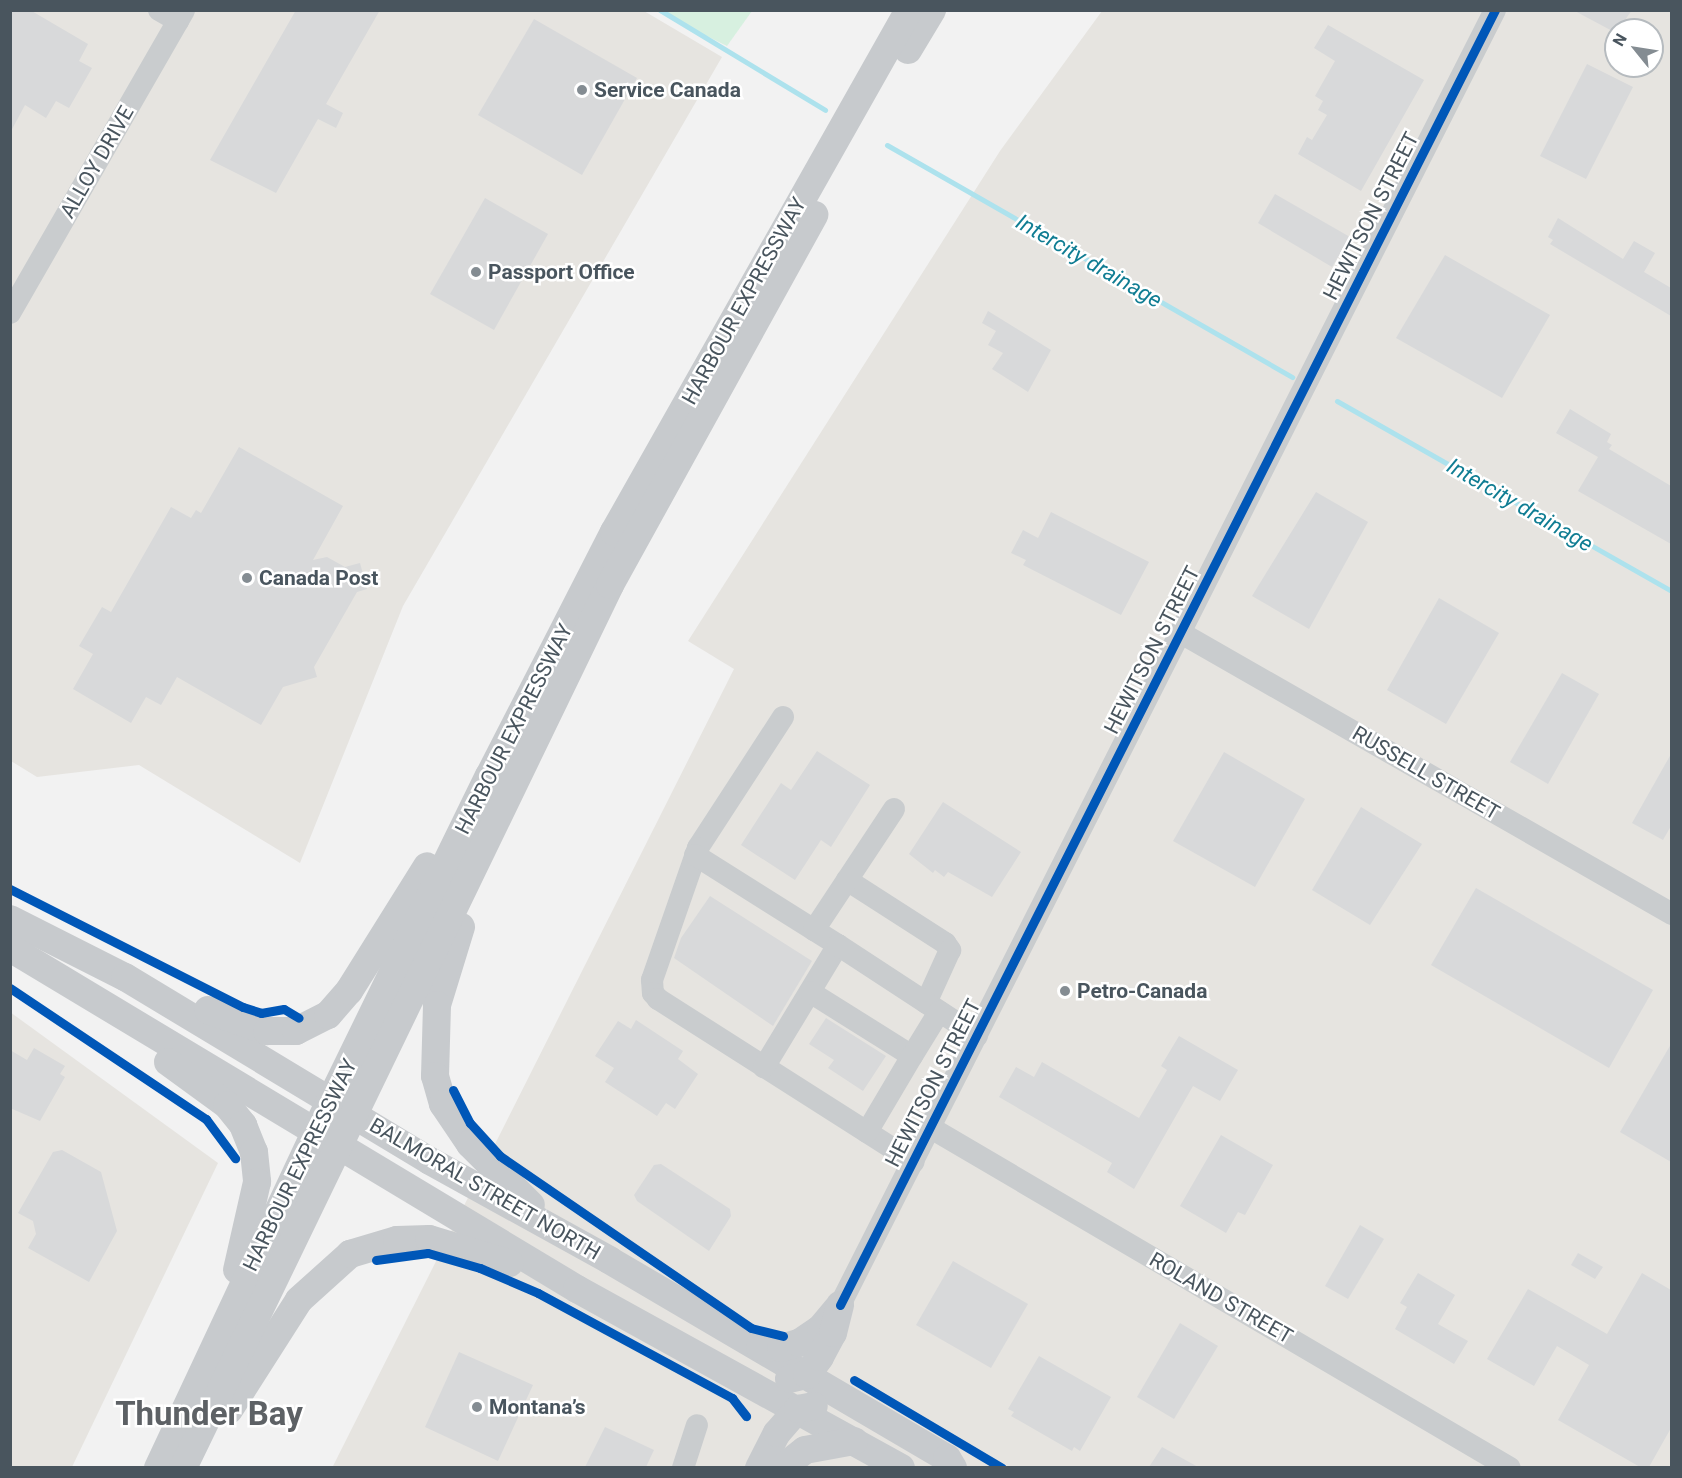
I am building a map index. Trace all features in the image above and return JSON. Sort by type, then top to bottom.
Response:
[{"type":"main road","name":"HARBOUR EXPRESSWAY","points":[[342,1108],[525,705],[625,512],[909,10]]},
{"type":"main road","name":"HARBOUR EXPRESSWAY","points":[[158,1467],[224,1327],[327,1137],[522,764],[610,585],[895,72],[932,10]]},
{"type":"main road","points":[[895,72],[942,10]]},
{"type":"main road","points":[[93,961],[242,1025],[296,1031],[315,1023],[349,991],[525,705]]},
{"type":"main road","points":[[522,764],[450,955],[437,1005],[435,1076],[443,1104],[470,1144],[558,1232]]},
{"type":"main road","name":"BALMORAL STREET NORTH","points":[[10,919],[93,961],[342,1108],[760,1347],[947,1458],[953,1467]]},
{"type":"main road","points":[[21,955],[226,1105],[243,1125],[254,1152],[257,1182],[224,1327]]},
{"type":"main road","name":"BALMORAL STREET NORTH","points":[[21,955],[578,1289],[901,1467]]},
{"type":"main road","name":"HARBOUR EXPRESSWAY","points":[[183,1467],[327,1137]]},
{"type":"main road","points":[[192,1467],[299,1300],[350,1254],[371,1245],[429,1239],[477,1251],[578,1289]]},
{"type":"main road","points":[[760,1347],[781,1348],[799,1343],[821,1328],[840,1305]]},
{"type":"main road","points":[[632,1318],[759,1377],[777,1380],[807,1375],[833,1333],[840,1305]]},
{"type":"main road","points":[[759,1467],[777,1433],[798,1409],[831,1408],[939,1467]]},
{"type":"main road","points":[[782,1467],[805,1450],[854,1441]]},
{"type":"street","name":"HEWITSON STREET","points":[[840,1305],[1495,10]]},
{"type":"street","name":"ALLOY DRIVE","points":[[10,313],[173,14]]},
{"type":"street","name":"RUSSELL STREET","points":[[1181,633],[1671,914]]},
{"type":"street","points":[[783,717],[695,855],[652,980],[653,993],[658,999],[914,1162]]},
{"type":"street","points":[[814,930],[894,809]]},
{"type":"street","points":[[695,855],[977,1036]]},
{"type":"street","points":[[847,880],[945,943],[950,950],[933,1007],[912,1056],[867,1132]]},
{"type":"street","points":[[764,1066],[838,945]]},
{"type":"street","points":[[810,992],[912,1056]]},
{"type":"street","name":"ROLAND STREET","points":[[931,1128],[1510,1467]]},
{"type":"street","points":[[683,1467],[697,1425]]},
{"type":"shaded area","points":[[10,11],[644,11],[722,57],[403,606],[300,863],[139,765],[37,777],[11,761]]},
{"type":"shaded area","points":[[1102,11],[1671,11],[1671,1467],[332,1468],[734,669],[688,641],[1000,151]]},
{"type":"shaded area","points":[[10,1012],[218,1163],[72,1467],[11,1467]]},
{"type":"green space","points":[[656,11],[752,11],[727,46]]},
{"type":"building","points":[[10,10],[30,10],[88,44],[79,61],[92,68],[69,108],[56,101],[46,118],[25,105],[10,133]]},
{"type":"building","points":[[296,10],[380,10],[326,104],[343,113],[336,128],[318,119],[276,193],[210,160]]},
{"type":"building","points":[[1573,10],[1632,10],[1626,18],[1604,18],[1604,27]]},
{"type":"building","points":[[534,19],[637,78],[582,175],[478,115]]},
{"type":"building","points":[[1328,25],[1424,80],[1361,191],[1298,154],[1307,137],[1312,140],[1327,115],[1318,110],[1323,101],[1315,96],[1335,61],[1314,48]]},
{"type":"building","points":[[1587,64],[1604,72],[1604,78],[1615,78],[1633,87],[1586,179],[1540,156]]},
{"type":"building","points":[[1275,194],[1350,237],[1332,267],[1258,223]]},
{"type":"building","points":[[485,198],[548,234],[494,330],[430,294]]},
{"type":"building","points":[[1558,218],[1623,259],[1634,241],[1655,253],[1644,272],[1671,288],[1671,316],[1550,244],[1553,240],[1548,237]]},
{"type":"building","points":[[1445,255],[1550,315],[1502,398],[1396,338]]},
{"type":"building","points":[[988,311],[1051,350],[1028,392],[992,369],[1003,353],[988,345],[996,331],[982,323]]},
{"type":"building","points":[[1570,409],[1611,434],[1607,442],[1612,445],[1609,449],[1671,486],[1671,544],[1578,491],[1598,457],[1556,433]]},
{"type":"building","name":"Canada Post","points":[[239,447],[343,506],[313,560],[327,557],[345,567],[360,563],[367,589],[357,592],[314,667],[317,677],[283,687],[261,725],[177,677],[161,705],[146,697],[131,723],[73,689],[93,654],[79,646],[102,607],[111,612],[171,507],[191,518],[196,510],[201,513]]},
{"type":"building","points":[[1316,492],[1368,522],[1309,629],[1252,596]]},
{"type":"building","points":[[1051,512],[1149,562],[1121,615],[1023,565],[1026,560],[1011,553],[1023,530],[1038,538]]},
{"type":"building","points":[[1439,598],[1499,633],[1446,724],[1387,690]]},
{"type":"building","points":[[1562,673],[1599,694],[1548,784],[1510,762]]},
{"type":"building","points":[[817,751],[870,785],[831,847],[821,840],[795,880],[741,845],[781,783],[791,790]]},
{"type":"building","points":[[1224,752],[1305,799],[1255,887],[1173,841]]},
{"type":"building","points":[[1671,754],[1671,826],[1663,840],[1632,823]]},
{"type":"building","points":[[943,802],[1021,852],[992,897],[948,872],[944,877],[935,870],[933,873],[909,854]]},
{"type":"building","points":[[1361,807],[1422,844],[1370,925],[1312,890]]},
{"type":"building","points":[[1476,888],[1653,990],[1609,1068],[1431,965]]},
{"type":"building","points":[[710,896],[812,961],[773,1026],[674,958],[681,938]]},
{"type":"building","points":[[826,1018],[886,1056],[863,1091],[828,1068],[834,1060],[809,1044]]},
{"type":"building","points":[[636,1020],[683,1051],[678,1059],[698,1074],[675,1109],[666,1103],[657,1116],[605,1082],[614,1068],[595,1056],[618,1021],[631,1029]]},
{"type":"building","points":[[1179,1036],[1238,1070],[1220,1101],[1193,1086],[1134,1189],[1107,1172],[1112,1163],[999,1097],[1016,1067],[1034,1077],[1042,1062],[1139,1118],[1167,1070],[1161,1066]]},
{"type":"building","points":[[1671,1044],[1671,1162],[1620,1132]]},
{"type":"building","points":[[34,1048],[65,1066],[60,1074],[65,1077],[40,1121],[10,1108],[10,1050],[27,1060]]},
{"type":"building","points":[[1221,1135],[1273,1165],[1245,1215],[1238,1212],[1226,1233],[1180,1206]]},
{"type":"building","points":[[62,1150],[101,1172],[117,1231],[89,1282],[28,1248],[36,1234],[33,1221],[18,1213],[53,1152]]},
{"type":"building","points":[[661,1164],[730,1209],[731,1216],[709,1251],[637,1201],[634,1195],[654,1165]]},
{"type":"building","points":[[1360,1225],[1384,1239],[1348,1299],[1325,1286]]},
{"type":"building","points":[[1578,1253],[1603,1267],[1595,1279],[1571,1265]]},
{"type":"building","points":[[953,1261],[1028,1304],[991,1368],[916,1325]]},
{"type":"building","points":[[1418,1273],[1455,1295],[1438,1324],[1468,1341],[1454,1364],[1395,1329],[1407,1307],[1400,1303]]},
{"type":"building","points":[[1642,1273],[1671,1290],[1671,1428],[1649,1467],[1640,1467],[1558,1420],[1589,1365],[1557,1346],[1534,1386],[1487,1359],[1528,1289],[1607,1334]]},
{"type":"building","points":[[1180,1323],[1218,1346],[1174,1419],[1137,1397]]},
{"type":"building","points":[[459,1352],[533,1385],[498,1461],[425,1427]]},
{"type":"building","points":[[1039,1356],[1111,1397],[1080,1451],[1074,1447],[1072,1451],[1011,1416],[1014,1412],[1008,1409]]},
{"type":"building","points":[[605,1427],[654,1450],[646,1467],[585,1467]]},
{"type":"building","points":[[1162,1447],[1198,1467],[1149,1467]]},
{"type":"waterway","name":"Intercity drainage","points":[[660,10],[825,110]]},
{"type":"waterway","name":"Intercity drainage","points":[[887,145],[1292,377]]},
{"type":"waterway","name":"Intercity drainage","points":[[1337,401],[1672,591]]},
{"type":"cycle path","points":[[840,1305],[1495,10]]},
{"type":"cycle path","points":[[10,889],[243,1007],[261,1013],[284,1009],[299,1018]]},
{"type":"cycle path","points":[[10,988],[206,1119],[235,1158]]},
{"type":"cycle path","points":[[453,1090],[470,1123],[500,1156],[751,1328],[783,1336]]},
{"type":"cycle path","points":[[376,1260],[428,1253],[480,1268],[538,1293],[732,1398],[746,1416]]},
{"type":"cycle path","points":[[854,1380],[1002,1468]]},
{"type":"place","name":"Service Canada","points":[[582,90]]},
{"type":"place","name":"Passport Office","points":[[476,272]]},
{"type":"place","name":"Canada Post","points":[[247,578]]},
{"type":"place","name":"Petro-Canada","points":[[1065,991]]},
{"type":"place","name":"Montana’s","points":[[477,1407]]},
{"type":"district","name":"Thunder Bay","points":[[209,1414]]}]
